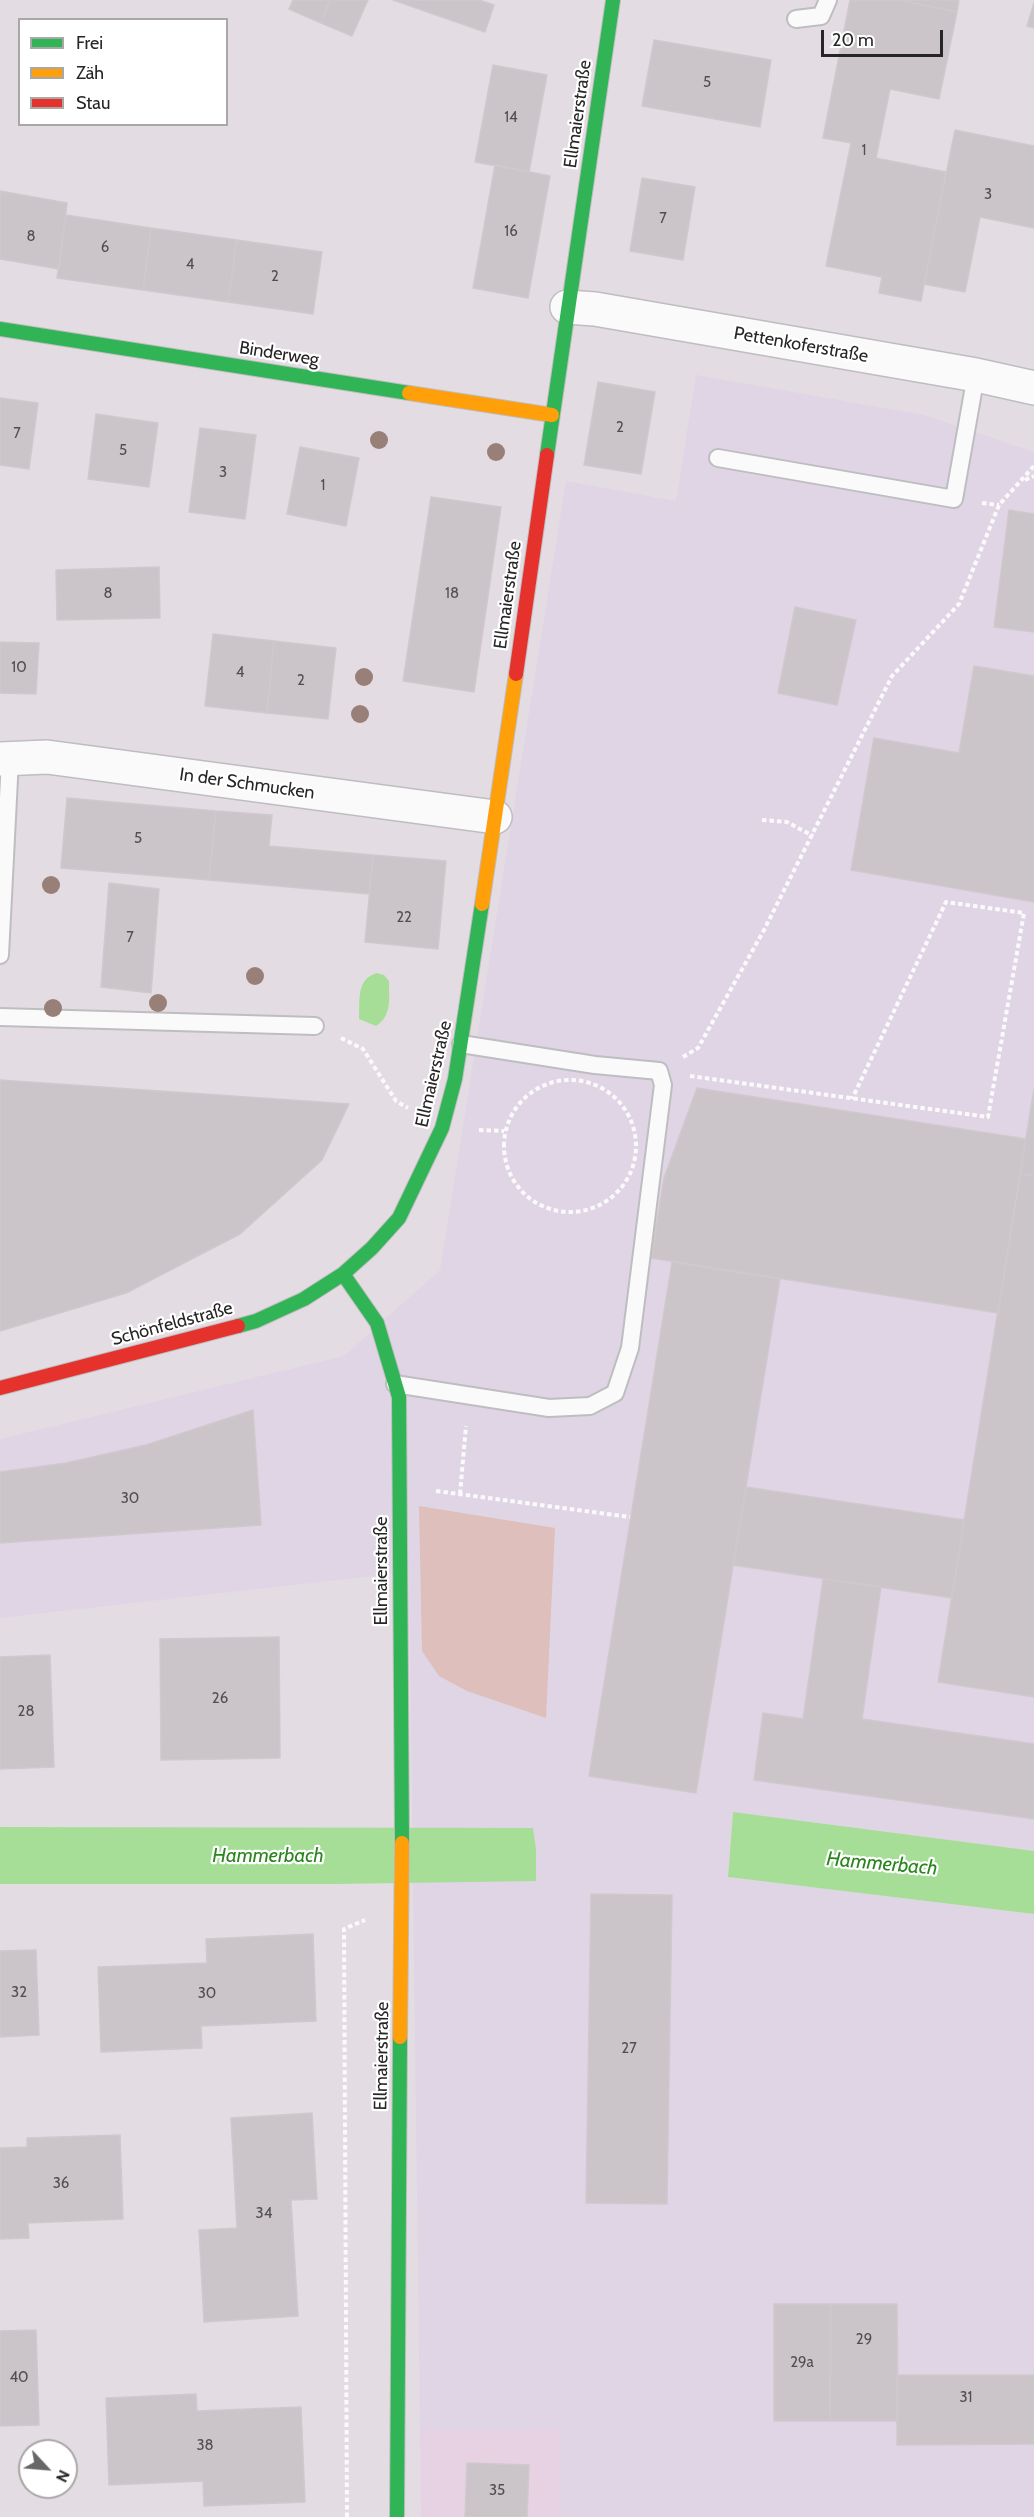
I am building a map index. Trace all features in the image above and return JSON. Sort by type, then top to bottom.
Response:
[{"type":"street","name":"Ellmaierstraße","points":[[397,2517],[402,1904],[399,1397],[377,1323],[343,1274],[372,1248],[399,1218],[442,1128],[461,1044],[613,0]]},
{"type":"street","name":"Pettenkoferstraße","points":[[567,307],[595,309],[976,375],[1034,388]]},
{"type":"street","name":"Binderweg","points":[[0,329],[552,415]]},
{"type":"street","name":"In der Schmucken","points":[[5,759],[47,757],[495,817]]},
{"type":"street","name":"Schönfeldstraße","points":[[0,1388],[255,1321],[304,1299],[343,1274]]},
{"type":"lane","points":[[796,19],[821,16],[828,0]]},
{"type":"lane","points":[[718,458],[954,499],[976,375]]},
{"type":"lane","points":[[0,955],[5,759]]},
{"type":"lane","points":[[0,1017],[315,1026]]},
{"type":"lane","points":[[395,1384],[549,1408],[590,1406],[615,1393],[630,1348],[663,1085],[659,1071],[595,1065],[461,1044]]},
{"type":"path","points":[[659,1071],[698,1048],[764,930],[813,836],[846,763],[892,676],[959,603],[999,505],[1034,466]]},
{"type":"path","points":[[1021,482],[1034,476]]},
{"type":"path","points":[[762,820],[787,822],[813,836]]},
{"type":"path","points":[[659,1071],[852,1099],[988,1117],[1024,913],[946,902],[852,1099]]},
{"type":"path","points":[[315,1026],[363,1049],[396,1101],[442,1128]]},
{"type":"path","points":[[574,1078],[604,1087],[626,1108],[637,1137],[633,1171],[615,1196],[585,1212],[551,1211],[522,1194],[505,1165],[504,1131],[518,1103],[543,1084],[574,1078]]},
{"type":"path","points":[[400,1486],[630,1517]]},
{"type":"path","points":[[346,2517],[344,1929],[402,1904]]},
{"type":"shaded area","points":[[696,375],[924,415],[1034,452],[1034,1851],[733,1812],[728,1877],[1034,1914],[1034,2517],[561,2517],[560,2429],[420,2430],[409,1572],[0,1618],[0,1439],[344,1356],[440,1270],[566,481],[676,501]]},
{"type":"shaded area","points":[[419,1506],[555,1528],[546,1718],[467,1691],[439,1676],[422,1651]]},
{"type":"shaded area","points":[[560,2429],[561,2517],[421,2517],[420,2430]]},
{"type":"water","points":[[377,973],[384,975],[389,981],[389,1001],[385,1017],[376,1026],[359,1019],[362,985],[370,976]]},
{"type":"water","name":"Hammerbach","points":[[733,1812],[1034,1851],[1034,1914],[728,1877]]},
{"type":"water","name":"Hammerbach","points":[[0,1827],[533,1828],[536,1849],[536,1881],[336,1884],[0,1884]]},
{"type":"building","points":[[293,0],[330,0],[321,23],[289,9]]},
{"type":"building","points":[[330,0],[368,0],[352,36],[321,23]]},
{"type":"building","points":[[393,0],[479,0],[494,5],[485,32]]},
{"type":"building","points":[[850,0],[899,0],[957,12],[939,99],[890,89],[876,158],[946,172],[921,301],[879,293],[882,277],[826,266],[851,143],[823,138]]},
{"type":"building","points":[[899,0],[959,0],[957,12]]},
{"type":"building","points":[[1034,3],[1034,28],[1027,26]]},
{"type":"building","points":[[654,40],[771,60],[760,127],[642,106]]},
{"type":"building","points":[[493,65],[547,75],[529,172],[475,162]]},
{"type":"building","points":[[955,130],[1034,146],[1034,228],[980,217],[965,292],[924,284]]},
{"type":"building","points":[[495,165],[550,176],[528,298],[473,288]]},
{"type":"building","points":[[642,178],[695,187],[683,260],[630,251]]},
{"type":"building","points":[[0,191],[67,203],[59,269],[0,259]]},
{"type":"building","points":[[66,215],[151,228],[143,290],[57,278]]},
{"type":"building","points":[[151,228],[237,240],[228,302],[143,290]]},
{"type":"building","points":[[237,240],[322,252],[313,314],[228,302]]},
{"type":"building","points":[[598,382],[655,392],[641,474],[584,465]]},
{"type":"building","points":[[0,398],[38,403],[29,469],[0,465]]},
{"type":"building","points":[[96,414],[158,423],[149,487],[88,479]]},
{"type":"building","points":[[200,428],[256,435],[245,519],[189,512]]},
{"type":"building","points":[[300,447],[359,458],[346,526],[287,514]]},
{"type":"building","points":[[431,497],[501,507],[474,692],[403,681]]},
{"type":"building","points":[[1009,510],[1034,514],[1034,632],[994,627]]},
{"type":"building","points":[[159,567],[160,618],[57,620],[56,570]]},
{"type":"building","points":[[795,607],[856,620],[837,705],[778,693]]},
{"type":"building","points":[[213,634],[274,641],[267,713],[205,706]]},
{"type":"building","points":[[274,641],[336,648],[328,719],[267,713]]},
{"type":"building","points":[[0,642],[39,643],[36,694],[0,693]]},
{"type":"building","points":[[974,666],[1034,676],[1034,902],[851,870],[874,738],[959,753]]},
{"type":"building","points":[[67,798],[216,811],[209,880],[61,868]]},
{"type":"building","points":[[216,811],[272,815],[269,846],[373,855],[369,894],[209,880]]},
{"type":"building","points":[[373,855],[446,861],[438,949],[365,942]]},
{"type":"building","points":[[109,883],[159,889],[151,993],[101,987]]},
{"type":"building","points":[[0,1080],[349,1104],[322,1160],[240,1234],[126,1293],[0,1331]]},
{"type":"building","points":[[697,1088],[1026,1139],[998,1313],[651,1258],[664,1178]]},
{"type":"building","points":[[1034,1089],[1034,1176],[1020,1174]]},
{"type":"building","points":[[1020,1174],[1034,1176],[1034,1697],[938,1682]]},
{"type":"building","points":[[672,1262],[780,1279],[696,1793],[589,1776]]},
{"type":"building","points":[[253,1410],[261,1525],[0,1543],[0,1472],[66,1463],[146,1445]]},
{"type":"building","points":[[746,1487],[964,1520],[952,1598],[733,1565]]},
{"type":"building","points":[[823,1579],[881,1587],[862,1719],[1034,1744],[1034,1819],[754,1780],[763,1713],[803,1719]]},
{"type":"building","points":[[279,1637],[280,1758],[161,1760],[160,1639]]},
{"type":"building","points":[[50,1655],[54,1767],[0,1769],[0,1657]]},
{"type":"building","points":[[591,1894],[672,1895],[667,2204],[586,2203]]},
{"type":"building","points":[[313,1934],[316,2021],[201,2026],[202,2048],[101,2052],[98,1967],[207,1963],[206,1939]]},
{"type":"building","points":[[36,1950],[39,2035],[0,2037],[0,1951]]},
{"type":"building","points":[[312,2113],[317,2199],[291,2200],[298,2316],[204,2322],[199,2230],[237,2228],[231,2118]]},
{"type":"building","points":[[120,2135],[123,2219],[28,2223],[29,2238],[0,2239],[0,2148],[27,2147],[27,2138]]},
{"type":"building","points":[[774,2304],[831,2304],[830,2421],[774,2421]]},
{"type":"building","points":[[831,2304],[897,2304],[898,2421],[830,2421]]},
{"type":"building","points":[[36,2330],[39,2425],[0,2426],[0,2331]]},
{"type":"building","points":[[897,2375],[1034,2375],[1034,2444],[897,2445]]},
{"type":"building","points":[[196,2394],[197,2411],[301,2407],[305,2502],[204,2506],[203,2481],[109,2485],[106,2398]]},
{"type":"building","points":[[467,2463],[529,2465],[527,2517],[465,2517]]},
{"type":"traffic: fast","points":[[547,455],[613,0]]},
{"type":"traffic: fast","points":[[0,329],[409,393]]},
{"type":"traffic: fast","points":[[238,1326],[256,1321],[304,1299],[343,1274],[372,1248],[399,1218],[442,1128],[455,1079],[482,904]]},
{"type":"traffic: fast","points":[[343,1274],[377,1323],[399,1397],[402,1843]]},
{"type":"traffic: fast","points":[[397,2517],[400,2037]]},
{"type":"traffic: slow","points":[[409,393],[552,415]]},
{"type":"traffic: slow","points":[[482,904],[516,674]]},
{"type":"traffic: slow","points":[[400,2037],[402,1843]]},
{"type":"traffic: jam","points":[[516,674],[547,455]]},
{"type":"traffic: jam","points":[[0,1388],[238,1326]]}]
